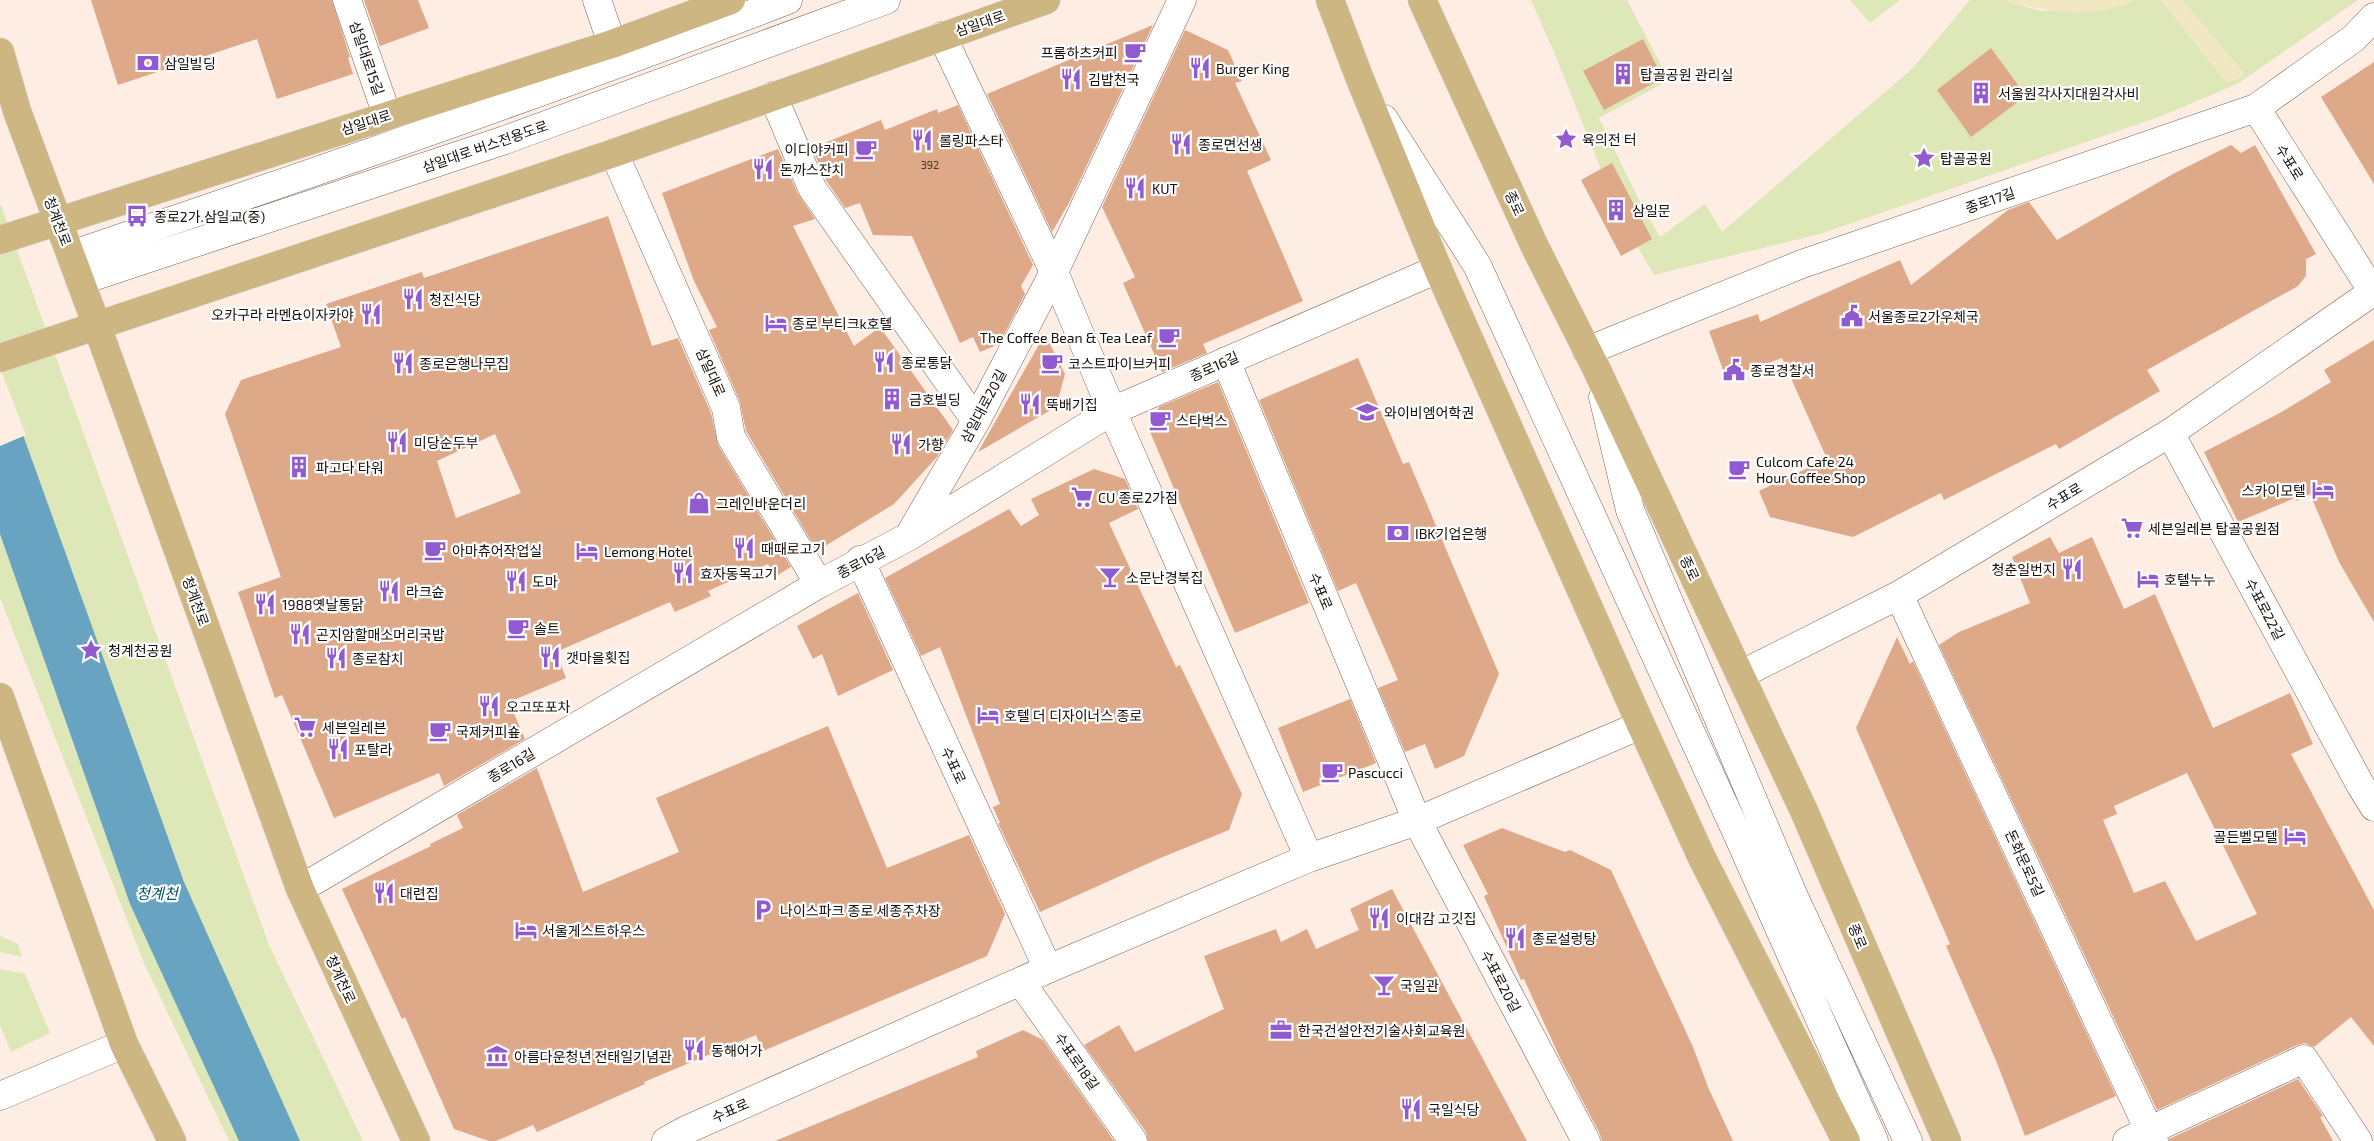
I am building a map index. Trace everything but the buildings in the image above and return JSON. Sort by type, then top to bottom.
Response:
[{"type":"main road","name":"삼일대로","points":[[7,237],[612,44],[731,0]]},
{"type":"main road","name":"삼일대로","points":[[0,358],[614,153],[1046,0]]},
{"type":"main road","points":[[1330,0],[1360,79],[1438,269],[1641,726],[1702,858],[1846,1141]]},
{"type":"main road","name":"종로","points":[[1422,0],[1535,247],[1592,360],[1804,812],[1947,1141]]},
{"type":"main road","name":"청계천로","points":[[0,52],[17,111],[97,326],[300,889],[416,1141]]},
{"type":"main road","points":[[0,697],[124,1044],[172,1141]]},
{"type":"street","name":"삼일대로15길","points":[[347,0],[387,115]]},
{"type":"street","points":[[597,0],[612,44]]},
{"type":"street","points":[[71,256],[360,158],[611,68],[788,0]]},
{"type":"street","name":"삼일대로 버스전용도로","points":[[80,281],[505,140],[886,0]]},
{"type":"street","name":"삼일대로20길","points":[[908,538],[976,421],[1054,272],[1182,0]]},
{"type":"street","name":"종로17길","points":[[1592,360],[1802,264],[2256,108],[2354,38],[2374,17]]},
{"type":"street","name":"삼일대로","points":[[942,36],[1054,272],[1112,411]]},
{"type":"street","points":[[1360,79],[1477,265],[1737,832],[1874,1141]]},
{"type":"street","points":[[773,96],[812,188],[976,421]]},
{"type":"street","name":"수표로","points":[[1740,675],[1899,595],[2170,433],[2373,292],[2256,108]]},
{"type":"street","name":"삼일대로","points":[[614,153],[726,408],[731,436],[818,584]]},
{"type":"street","name":"종로16길","points":[[300,889],[818,584],[860,560],[908,538],[1112,411],[1438,269]]},
{"type":"street","points":[[1592,360],[1630,510],[1795,899],[1908,1141]]},
{"type":"street","name":"수표로","points":[[1226,361],[1416,822]]},
{"type":"street","points":[[1112,411],[1309,858]]},
{"type":"street","name":"수표로22길","points":[[2170,433],[2370,790]]},
{"type":"street","name":"수표로","points":[[860,560],[1048,969]]},
{"type":"street","name":"돈화문로5길","points":[[1899,595],[2144,1138],[2304,1059],[2358,1141]]},
{"type":"street","name":"수표로","points":[[681,1137],[1048,969],[1309,858],[1416,822],[1641,726]]},
{"type":"street","name":"수표로20길","points":[[1416,822],[1586,1141]]},
{"type":"street","name":"수표로18길","points":[[1021,982],[1133,1141]]},
{"type":"street","points":[[0,1096],[124,1044]]},
{"type":"green space","name":"탑골공원","points":[[1531,0],[1627,0],[1669,80],[1599,118],[1638,198],[1660,237],[1705,204],[1722,232],[1913,68],[1970,0],[2003,0],[2041,11],[2121,6],[2135,0],[2161,0],[2227,83],[2244,73],[2182,0],[2358,0],[2239,83],[2164,115],[1823,233],[1654,275],[1620,217],[1554,52]]},
{"type":"green space","points":[[1850,0],[1900,0],[1870,23]]},
{"type":"green space","name":"청계천공원","points":[[0,203],[269,945],[363,1141],[229,1141],[144,963],[0,598]]},
{"type":"green space","points":[[0,936],[18,944],[22,957],[0,952]]},
{"type":"green space","points":[[0,969],[25,974],[50,1033],[11,1052],[0,1025]]},
{"type":"sand","points":[[2003,0],[2135,0],[2101,10],[2069,12],[2053,11]]},
{"type":"sand","points":[[2161,0],[2182,0],[2244,73],[2240,78],[2227,83]]},
{"type":"water","name":"청계천","points":[[0,371],[184,882],[300,1141],[239,1141],[130,904],[0,534]]},
{"type":"pier","points":[[0,368],[26,435],[0,446]]},
{"type":"place","name":"프롬하츠커피","points":[[1135,52]]},
{"type":"place","name":"삼일빌딩","points":[[148,63]]},
{"type":"place","name":"Burger King","points":[[1200,68]]},
{"type":"place","name":"탑골공원 관리실","points":[[1623,74]]},
{"type":"place","name":"김밥천국","points":[[1071,79]]},
{"type":"place","name":"서울원각사지대원각사비","points":[[1981,93]]},
{"type":"place","name":"육의전 터","points":[[1566,139]]},
{"type":"place","name":"롤링파스타","points":[[922,140]]},
{"type":"place","name":"종로면선생","points":[[1181,144]]},
{"type":"place","name":"이디야커피","points":[[866,149]]},
{"type":"place","name":"탑골공원","points":[[1924,158]]},
{"type":"place","name":"돈까스잔치","points":[[763,169]]},
{"type":"place","name":"KUT","points":[[1135,188]]},
{"type":"place","name":"삼일문","points":[[1616,210]]},
{"type":"place","name":"종로2가.삼일교(중)","points":[[137,216]]},
{"type":"place","name":"청진식당","points":[[413,299]]},
{"type":"place","name":"오카구라 라멘&이자카야","points":[[371,314]]},
{"type":"place","name":"서울종로2가우체국","points":[[1852,316]]},
{"type":"place","name":"종로 부티크k호텔","points":[[776,323]]},
{"type":"place","name":"The Coffee Bean & Tea Leaf","points":[[1169,337]]},
{"type":"place","name":"종로통닭","points":[[884,362]]},
{"type":"place","name":"종로은행나무집","points":[[403,363]]},
{"type":"place","name":"코스트파이브커피","points":[[1052,363]]},
{"type":"place","name":"종로경찰서","points":[[1734,370]]},
{"type":"place","name":"금호빌딩","points":[[892,399]]},
{"type":"place","name":"뚝배기집","points":[[1030,404]]},
{"type":"place","name":"와이비엠어학권","points":[[1367,412]]},
{"type":"place","name":"스타벅스","points":[[1160,420]]},
{"type":"place","name":"미당순두부","points":[[397,442]]},
{"type":"place","name":"가향","points":[[901,444]]},
{"type":"place","name":"파고다 타워","points":[[299,467]]},
{"type":"place","name":"Culcom Cafe 24 Hour Coffee Shop","points":[[1739,469]]},
{"type":"place","name":"스카이모텔","points":[[2323,490]]},
{"type":"place","name":"CU 종로2가점","points":[[1082,497]]},
{"type":"place","name":"그레인바운더리","points":[[699,503]]},
{"type":"place","name":"세븐일레븐 탑골공원점","points":[[2132,528]]},
{"type":"place","name":"IBK기업은행","points":[[1398,533]]},
{"type":"place","name":"때때로고기","points":[[744,548]]},
{"type":"place","name":"아마츄어작업실","points":[[435,550]]},
{"type":"place","name":"Lemong Hotel","points":[[587,551]]},
{"type":"place","name":"청춘일번지","points":[[2072,569]]},
{"type":"place","name":"효자동목고기","points":[[683,573]]},
{"type":"place","name":"소문난경북집","points":[[1110,577]]},
{"type":"place","name":"호텔누누","points":[[2148,579]]},
{"type":"place","name":"도마","points":[[516,581]]},
{"type":"place","name":"라크슌","points":[[389,591]]},
{"type":"place","name":"1988옛날통닭","points":[[265,604]]},
{"type":"place","name":"솔트","points":[[518,628]]},
{"type":"place","name":"곤지암할매소머리국밥","points":[[300,634]]},
{"type":"place","name":"청계천공원","points":[[91,650]]},
{"type":"place","name":"갯마을횟집","points":[[550,657]]},
{"type":"place","name":"종로참치","points":[[336,658]]},
{"type":"place","name":"오고또포차","points":[[489,706]]},
{"type":"place","name":"호텔 더 디자이너스 종로","points":[[988,715]]},
{"type":"place","name":"세븐일레븐","points":[[305,727]]},
{"type":"place","name":"국제커피숖","points":[[440,731]]},
{"type":"place","name":"포탈라","points":[[338,749]]},
{"type":"place","name":"Pascucci","points":[[1332,772]]},
{"type":"place","name":"골든벨모텔","points":[[2295,836]]},
{"type":"place","name":"대련집","points":[[384,893]]},
{"type":"place","name":"나이스파크 종로 세종주차장","points":[[763,910]]},
{"type":"place","name":"이대감 고깃집","points":[[1379,918]]},
{"type":"place","name":"서울게스트하우스","points":[[526,930]]},
{"type":"place","name":"종로설렁탕","points":[[1515,938]]},
{"type":"place","name":"국일관","points":[[1384,985]]},
{"type":"place","name":"한국건설안전기술사회교육원","points":[[1281,1030]]},
{"type":"place","name":"동해어가","points":[[694,1050]]},
{"type":"place","name":"아름다운청년 전태일기념관","points":[[497,1056]]},
{"type":"place","name":"국일식당","points":[[1411,1109]]}]
